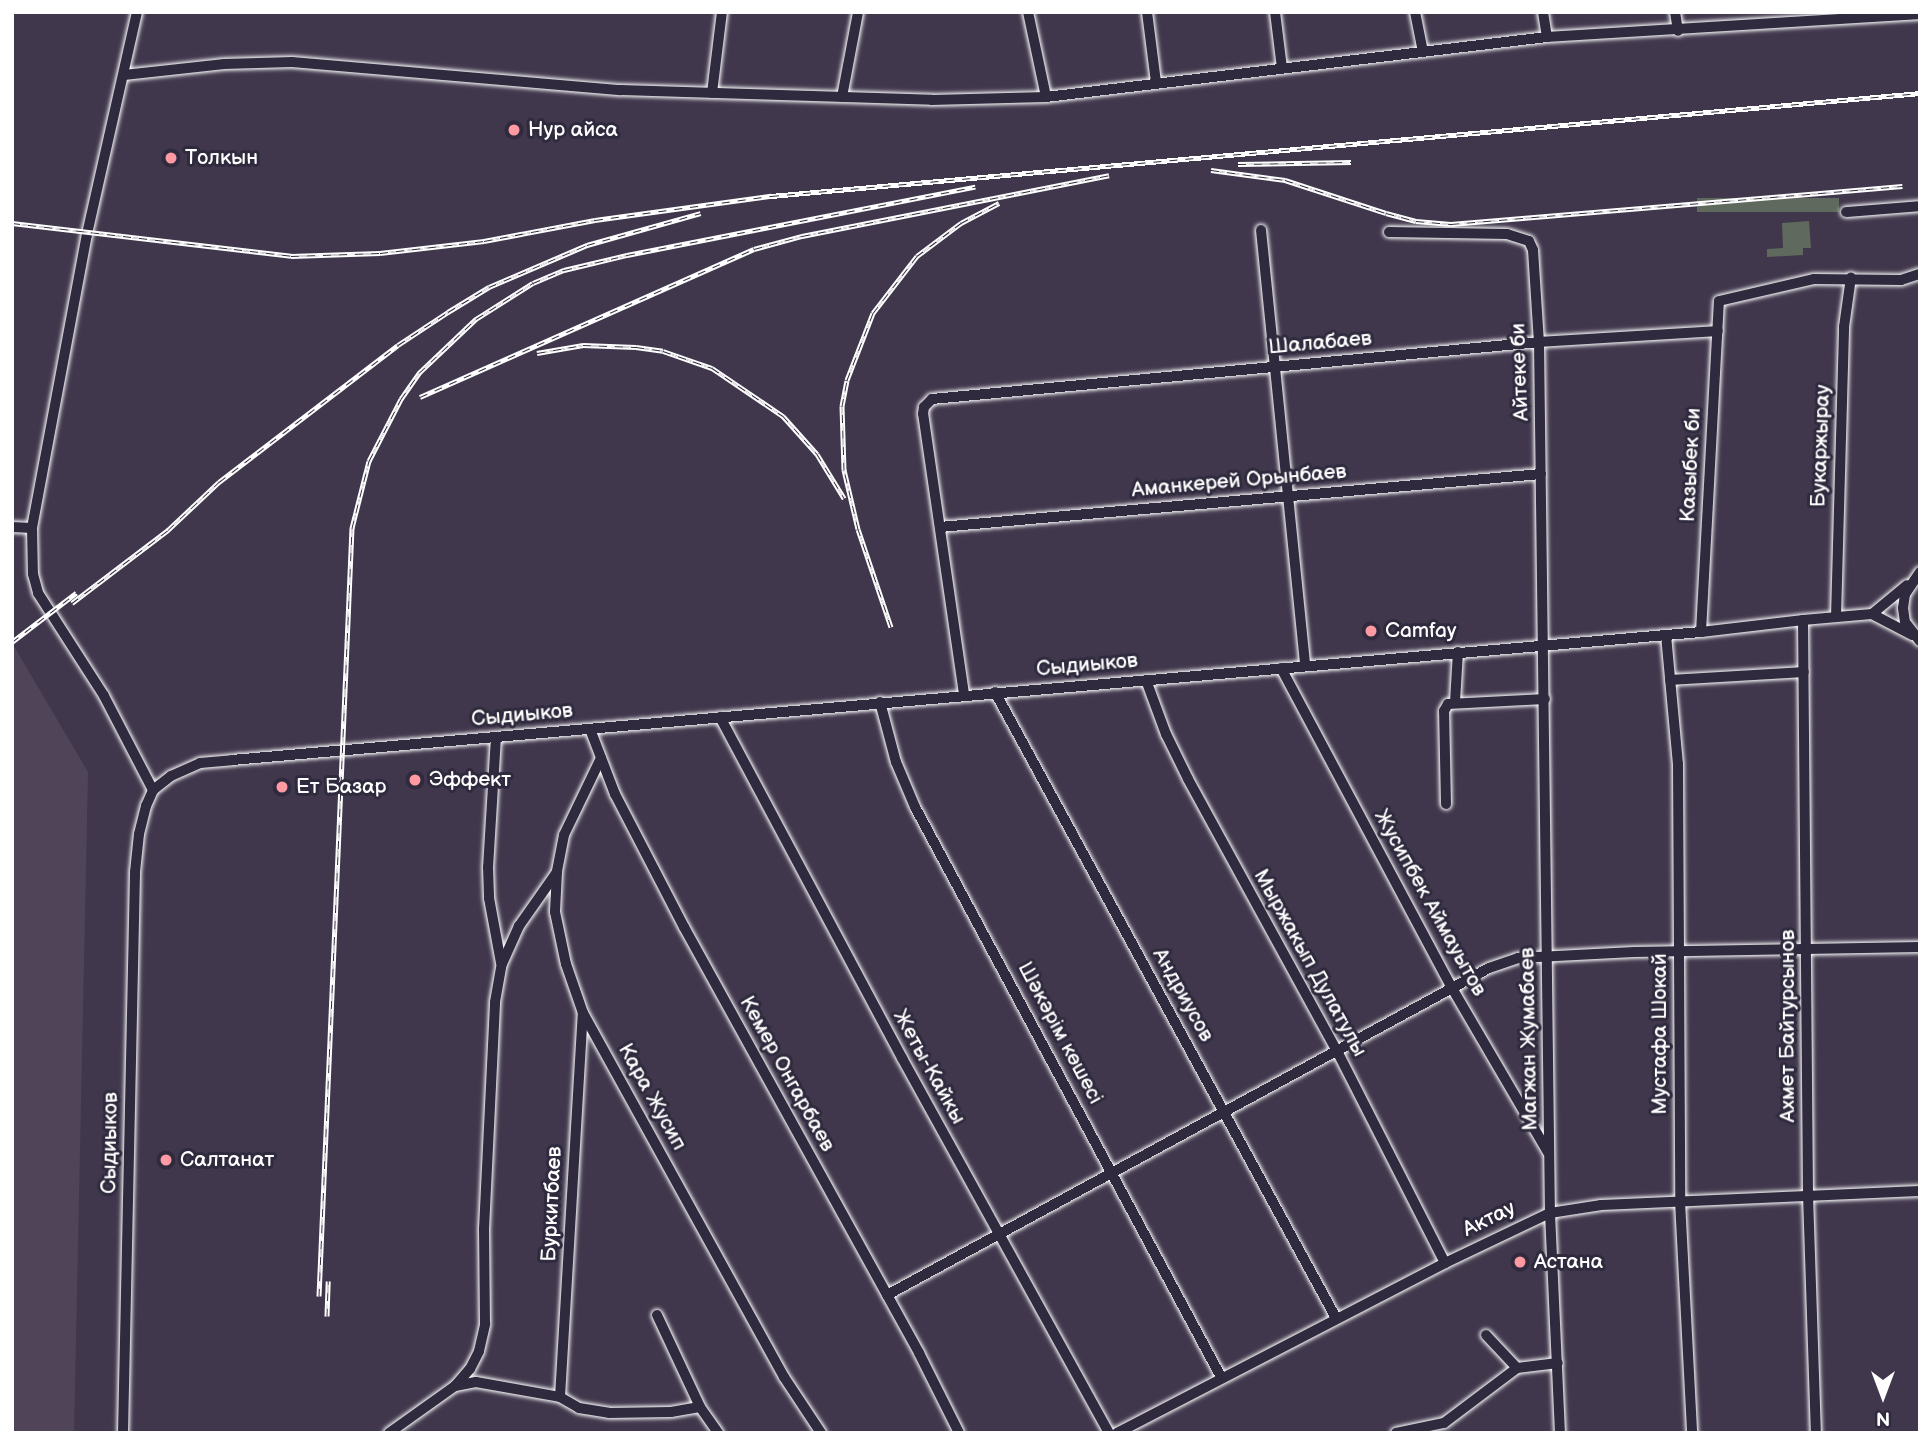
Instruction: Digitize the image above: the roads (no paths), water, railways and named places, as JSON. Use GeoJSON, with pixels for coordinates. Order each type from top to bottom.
{"type":"FeatureCollection","features":[{"type":"Feature","properties":{"kind":"street"},"geometry":{"type":"LineString","coordinates":[[137,12],[87,234],[32,528],[33,574],[38,593],[104,696],[153,790]]}},
{"type":"Feature","properties":{"kind":"street"},"geometry":{"type":"LineString","coordinates":[[712,93],[722,12]]}},
{"type":"Feature","properties":{"kind":"street"},"geometry":{"type":"LineString","coordinates":[[842,97],[858,12]]}},
{"type":"Feature","properties":{"kind":"street"},"geometry":{"type":"LineString","coordinates":[[1028,12],[1046,97]]}},
{"type":"Feature","properties":{"kind":"street"},"geometry":{"type":"LineString","coordinates":[[1147,12],[1156,82]]}},
{"type":"Feature","properties":{"kind":"street"},"geometry":{"type":"LineString","coordinates":[[1275,12],[1282,68]]}},
{"type":"Feature","properties":{"kind":"street"},"geometry":{"type":"LineString","coordinates":[[1416,12],[1423,52]]}},
{"type":"Feature","properties":{"kind":"street"},"geometry":{"type":"LineString","coordinates":[[1543,12],[1548,37]]}},
{"type":"Feature","properties":{"kind":"street"},"geometry":{"type":"LineString","coordinates":[[1675,12],[1678,31]]}},
{"type":"Feature","properties":{"kind":"street"},"geometry":{"type":"LineString","coordinates":[[124,75],[224,64],[292,62],[621,90],[932,100],[1046,97],[1548,37],[1678,31],[1803,17],[1920,14]]}},
{"type":"Feature","properties":{"kind":"street"},"geometry":{"type":"LineString","coordinates":[[1846,212],[1920,206]]}},
{"type":"Feature","properties":{"kind":"street"},"geometry":{"type":"LineString","coordinates":[[1261,230],[1305,666]]}},
{"type":"Feature","properties":{"kind":"street","name":"Айтеке би"},"geometry":{"type":"LineString","coordinates":[[1389,232],[1507,234],[1529,241],[1533,250],[1539,342],[1544,644]]}},
{"type":"Feature","properties":{"kind":"street"},"geometry":{"type":"LineString","coordinates":[[1851,277],[1901,280],[1920,274]]}},
{"type":"Feature","properties":{"kind":"street","name":"Казыбек би"},"geometry":{"type":"LineString","coordinates":[[1701,632],[1719,301],[1814,279],[1851,277]]}},
{"type":"Feature","properties":{"kind":"street","name":"Букаржырау"},"geometry":{"type":"LineString","coordinates":[[1836,617],[1844,327],[1851,277]]}},
{"type":"Feature","properties":{"kind":"street","name":"Шалабаев"},"geometry":{"type":"LineString","coordinates":[[940,527],[923,414],[927,403],[939,397],[1539,342],[1718,331]]}},
{"type":"Feature","properties":{"kind":"street","name":"Аманкерей Орынбаев"},"geometry":{"type":"LineString","coordinates":[[940,527],[1541,474]]}},
{"type":"Feature","properties":{"kind":"street"},"geometry":{"type":"LineString","coordinates":[[12,527],[32,528]]}},
{"type":"Feature","properties":{"kind":"street"},"geometry":{"type":"LineString","coordinates":[[940,527],[964,694]]}},
{"type":"Feature","properties":{"kind":"street"},"geometry":{"type":"LineString","coordinates":[[1916,638],[1872,614],[1911,582],[1920,571]]}},
{"type":"Feature","properties":{"kind":"street"},"geometry":{"type":"LineString","coordinates":[[1911,582],[1903,608],[1916,638]]}},
{"type":"Feature","properties":{"kind":"street","name":"Сыдиыков"},"geometry":{"type":"LineString","coordinates":[[122,1433],[135,872],[139,834],[153,790],[171,776],[201,764],[964,694],[1701,632],[1872,614]]}},
{"type":"Feature","properties":{"kind":"street","name":"Ахмет Байтурсынов"},"geometry":{"type":"LineString","coordinates":[[1803,620],[1808,1195],[1816,1433]]}},
{"type":"Feature","properties":{"kind":"street","name":"Мустафа Шокай"},"geometry":{"type":"LineString","coordinates":[[1666,635],[1678,764],[1680,1201],[1692,1433]]}},
{"type":"Feature","properties":{"kind":"street","name":"Магжан Жумабаев"},"geometry":{"type":"LineString","coordinates":[[1544,644],[1550,1213],[1560,1433]]}},
{"type":"Feature","properties":{"kind":"street"},"geometry":{"type":"LineString","coordinates":[[1455,702],[1458,652]]}},
{"type":"Feature","properties":{"kind":"street","name":"Жусипбек Аймауытов"},"geometry":{"type":"LineString","coordinates":[[1281,668],[1452,988],[1550,1154]]}},
{"type":"Feature","properties":{"kind":"street"},"geometry":{"type":"LineString","coordinates":[[1670,680],[1804,672]]}},
{"type":"Feature","properties":{"kind":"street","name":"Мыржакып Дулатулы"},"geometry":{"type":"LineString","coordinates":[[1146,680],[1166,734],[1188,779],[1337,1051],[1445,1263]]}},
{"type":"Feature","properties":{"kind":"street","name":"Андриусов"},"geometry":{"type":"LineString","coordinates":[[995,692],[1336,1318]]}},
{"type":"Feature","properties":{"kind":"street"},"geometry":{"type":"LineString","coordinates":[[1446,804],[1444,711],[1448,704],[1545,699]]}},
{"type":"Feature","properties":{"kind":"street","name":"Шәкәрім көшесі"},"geometry":{"type":"LineString","coordinates":[[880,702],[897,762],[915,807],[1221,1377]]}},
{"type":"Feature","properties":{"kind":"street","name":"Жеты-Кайкы"},"geometry":{"type":"LineString","coordinates":[[720,717],[1109,1433]]}},
{"type":"Feature","properties":{"kind":"street","name":"Кемер Онгарбаев"},"geometry":{"type":"LineString","coordinates":[[590,729],[615,794],[684,927],[887,1295],[959,1433]]}},
{"type":"Feature","properties":{"kind":"street"},"geometry":{"type":"LineString","coordinates":[[496,737],[488,867],[489,898],[502,964]]}},
{"type":"Feature","properties":{"kind":"street","name":"Кара Жусип"},"geometry":{"type":"LineString","coordinates":[[601,758],[564,835],[557,872],[555,912],[566,964],[583,1013],[784,1377],[821,1433]]}},
{"type":"Feature","properties":{"kind":"street"},"geometry":{"type":"LineString","coordinates":[[389,1433],[455,1386],[470,1369],[479,1351],[485,1324],[484,1229],[495,1002],[502,964],[519,926],[557,872]]}},
{"type":"Feature","properties":{"kind":"street"},"geometry":{"type":"LineString","coordinates":[[887,1295],[1489,968],[1518,958],[1678,951],[1920,947]]}},
{"type":"Feature","properties":{"kind":"street","name":"Буркитбаев"},"geometry":{"type":"LineString","coordinates":[[560,1397],[583,1013]]}},
{"type":"Feature","properties":{"kind":"street","name":"Актау"},"geometry":{"type":"LineString","coordinates":[[1117,1433],[1336,1318],[1550,1213],[1601,1205],[1920,1191]]}},
{"type":"Feature","properties":{"kind":"street"},"geometry":{"type":"LineString","coordinates":[[657,1315],[699,1407],[718,1433]]}},
{"type":"Feature","properties":{"kind":"street"},"geometry":{"type":"LineString","coordinates":[[1486,1335],[1517,1368]]}},
{"type":"Feature","properties":{"kind":"street"},"geometry":{"type":"LineString","coordinates":[[1396,1433],[1444,1423],[1517,1368],[1558,1363]]}},
{"type":"Feature","properties":{"kind":"street"},"geometry":{"type":"LineString","coordinates":[[455,1386],[477,1382],[560,1397],[579,1408],[609,1413],[670,1412],[699,1407]]}},
{"type":"Feature","properties":{"kind":"railway"},"geometry":{"type":"LineString","coordinates":[[12,223],[291,256],[380,253],[484,241],[595,220],[771,196],[1920,93]]}},
{"type":"Feature","properties":{"kind":"railway"},"geometry":{"type":"LineString","coordinates":[[1238,164],[1351,162]]}},
{"type":"Feature","properties":{"kind":"railway"},"geometry":{"type":"LineString","coordinates":[[1211,170],[1285,180],[1416,221],[1451,224],[1902,186]]}},
{"type":"Feature","properties":{"kind":"railway"},"geometry":{"type":"LineString","coordinates":[[420,397],[754,249],[802,236],[1109,175]]}},
{"type":"Feature","properties":{"kind":"railway"},"geometry":{"type":"LineString","coordinates":[[319,1296],[352,528],[369,461],[401,399],[419,373],[476,319],[533,283],[564,270],[627,255],[975,187]]}},
{"type":"Feature","properties":{"kind":"railway"},"geometry":{"type":"LineString","coordinates":[[891,627],[858,529],[844,470],[842,406],[847,380],[873,313],[917,256],[961,223],[999,203]]}},
{"type":"Feature","properties":{"kind":"railway"},"geometry":{"type":"LineString","coordinates":[[72,603],[168,530],[219,482],[398,345],[448,312],[489,287],[587,245],[701,213]]}},
{"type":"Feature","properties":{"kind":"railway"},"geometry":{"type":"LineString","coordinates":[[537,353],[583,345],[636,347],[663,351],[712,368],[783,416],[817,454],[844,498]]}},
{"type":"Feature","properties":{"kind":"railway"},"geometry":{"type":"LineString","coordinates":[[12,642],[76,593]]}},
{"type":"Feature","properties":{"kind":"railway"},"geometry":{"type":"LineString","coordinates":[[327,1316],[328,1281]]}},
{"type":"Feature","properties":{"kind":"place","name":"Нур айса"},"geometry":{"type":"Point","coordinates":[514,130]}},
{"type":"Feature","properties":{"kind":"place","name":"Толкын"},"geometry":{"type":"Point","coordinates":[171,158]}},
{"type":"Feature","properties":{"kind":"place","name":"Camfay"},"geometry":{"type":"Point","coordinates":[1371,631]}},
{"type":"Feature","properties":{"kind":"place","name":"Эффект"},"geometry":{"type":"Point","coordinates":[415,780]}},
{"type":"Feature","properties":{"kind":"place","name":"Ет Базар"},"geometry":{"type":"Point","coordinates":[282,787]}},
{"type":"Feature","properties":{"kind":"place","name":"Салтанат"},"geometry":{"type":"Point","coordinates":[166,1160]}},
{"type":"Feature","properties":{"kind":"place","name":"Астана"},"geometry":{"type":"Point","coordinates":[1520,1262]}}]}
